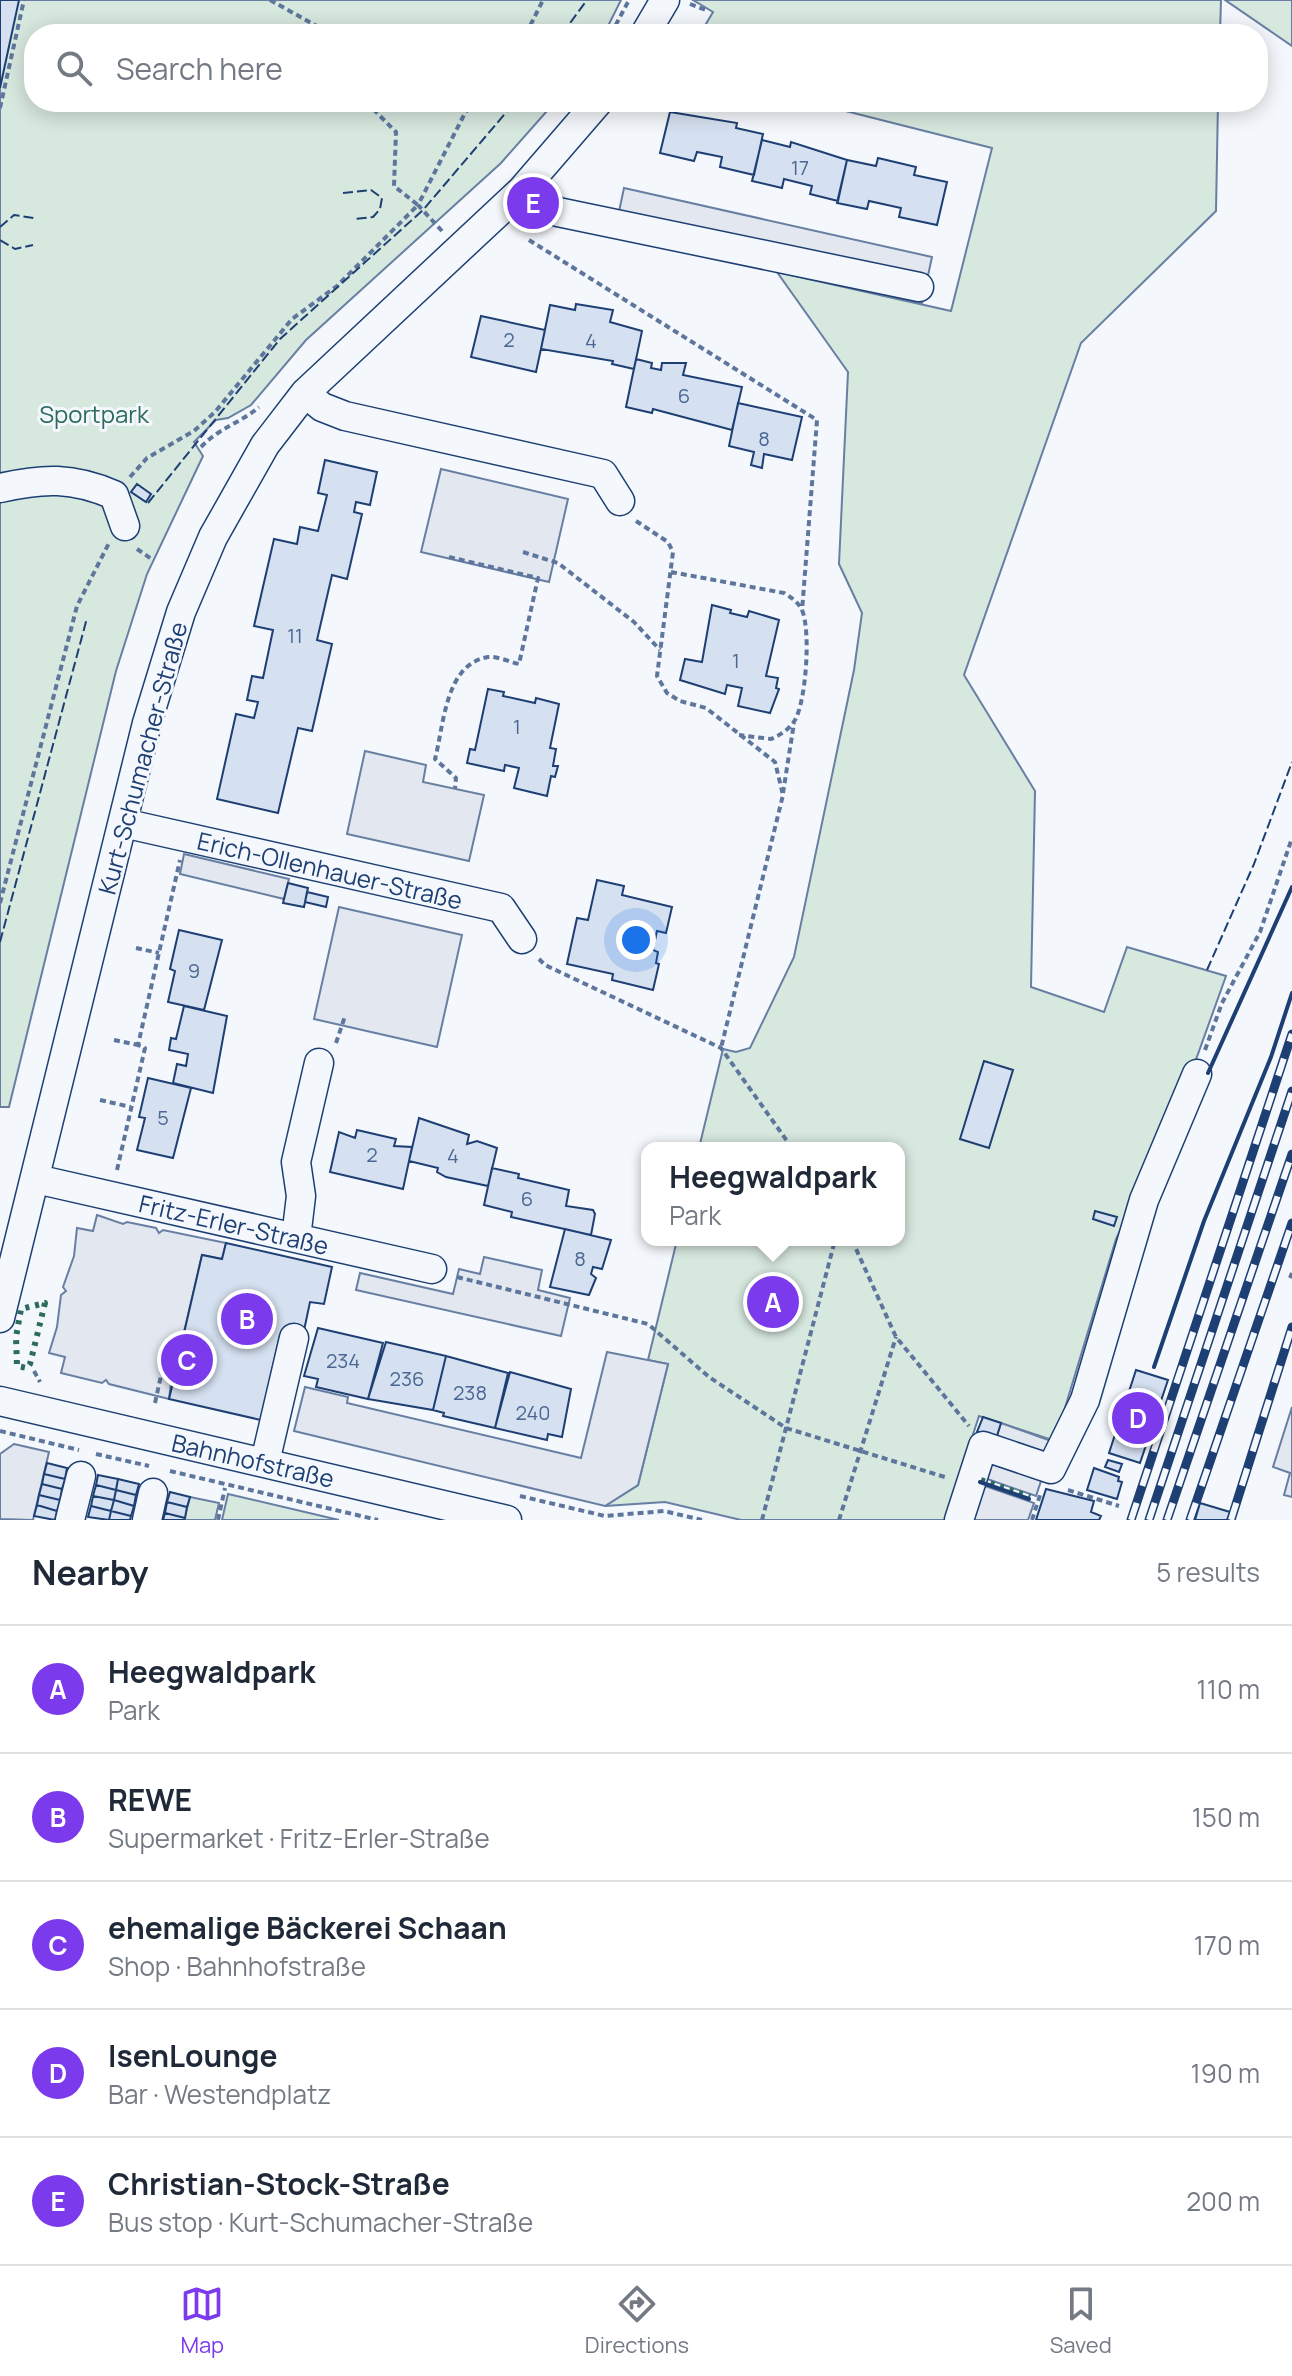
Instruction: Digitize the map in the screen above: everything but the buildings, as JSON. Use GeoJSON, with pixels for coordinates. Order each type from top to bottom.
{"type":"FeatureCollection","features":[{"type":"Feature","properties":{"kind":"street"},"geometry":{"type":"LineString","coordinates":[[651,24],[665,0]]}},
{"type":"Feature","properties":{"kind":"street","name":"Kurt-Schumacher-Straße"},"geometry":{"type":"LineString","coordinates":[[0,1318],[159,679],[202,562],[243,479],[305,393],[522,190],[589,112]]}},
{"type":"Feature","properties":{"kind":"street"},"geometry":{"type":"LineString","coordinates":[[522,190],[558,212],[919,287]]}},
{"type":"Feature","properties":{"kind":"street"},"geometry":{"type":"LineString","coordinates":[[305,393],[322,407],[345,416],[603,474],[620,501]]}},
{"type":"Feature","properties":{"kind":"street"},"geometry":{"type":"LineString","coordinates":[[0,488],[62,479],[86,483],[120,511]]}},
{"type":"Feature","properties":{"kind":"street","name":"Erich-Ollenhauer-Straße"},"geometry":{"type":"LineString","coordinates":[[123,823],[501,908],[522,939]]}},
{"type":"Feature","properties":{"kind":"street"},"geometry":{"type":"LineString","coordinates":[[296,1238],[301,1196],[296,1162],[319,1063]]}},
{"type":"Feature","properties":{"kind":"street"},"geometry":{"type":"LineString","coordinates":[[959,1520],[983,1446],[1051,1469],[1085,1400],[1144,1200],[1197,1074]]}},
{"type":"Feature","properties":{"kind":"street","name":"Fritz-Erler-Straße"},"geometry":{"type":"LineString","coordinates":[[36,1179],[432,1269]]}},
{"type":"Feature","properties":{"kind":"street"},"geometry":{"type":"LineString","coordinates":[[265,1462],[294,1338]]}},
{"type":"Feature","properties":{"kind":"street","name":"Bahnhofstraße"},"geometry":{"type":"LineString","coordinates":[[0,1401],[265,1462],[444,1512],[507,1520]]}},
{"type":"Feature","properties":{"kind":"street"},"geometry":{"type":"LineString","coordinates":[[70,1520],[81,1476]]}},
{"type":"Feature","properties":{"kind":"path"},"geometry":{"type":"LineString","coordinates":[[0,108],[24,0]]}},
{"type":"Feature","properties":{"kind":"path"},"geometry":{"type":"LineString","coordinates":[[270,0],[308,24]]}},
{"type":"Feature","properties":{"kind":"path"},"geometry":{"type":"LineString","coordinates":[[531,24],[543,0]]}},
{"type":"Feature","properties":{"kind":"path"},"geometry":{"type":"LineString","coordinates":[[616,24],[629,0]]}},
{"type":"Feature","properties":{"kind":"path"},"geometry":{"type":"LineString","coordinates":[[703,0],[701,5],[706,10]]}},
{"type":"Feature","properties":{"kind":"path"},"geometry":{"type":"LineString","coordinates":[[376,112],[396,132],[394,186],[418,205],[458,249]]}},
{"type":"Feature","properties":{"kind":"path"},"geometry":{"type":"LineString","coordinates":[[0,903],[77,606],[102,562],[120,511],[147,458],[194,431],[215,412],[251,364],[292,319],[337,286],[418,205],[466,112]]}},
{"type":"Feature","properties":{"kind":"path"},"geometry":{"type":"LineString","coordinates":[[529,240],[817,420],[802,611],[806,647],[799,708],[783,795],[721,1048]]}},
{"type":"Feature","properties":{"kind":"path"},"geometry":{"type":"LineString","coordinates":[[620,501],[642,527],[668,542],[673,552],[657,676],[667,693],[680,701],[706,708],[775,762],[783,795]]}},
{"type":"Feature","properties":{"kind":"path"},"geometry":{"type":"LineString","coordinates":[[523,552],[558,563],[634,622],[660,650]]}},
{"type":"Feature","properties":{"kind":"path"},"geometry":{"type":"LineString","coordinates":[[449,557],[538,578],[519,664],[490,657],[468,665],[457,675],[435,759],[456,778],[455,788]]}},
{"type":"Feature","properties":{"kind":"path"},"geometry":{"type":"LineString","coordinates":[[671,572],[784,593],[796,601],[802,611]]}},
{"type":"Feature","properties":{"kind":"path"},"geometry":{"type":"LineString","coordinates":[[737,735],[771,739],[794,722]]}},
{"type":"Feature","properties":{"kind":"path"},"geometry":{"type":"LineString","coordinates":[[1197,1074],[1222,1003],[1260,932],[1292,838]]}},
{"type":"Feature","properties":{"kind":"path"},"geometry":{"type":"LineString","coordinates":[[138,1045],[182,851]]}},
{"type":"Feature","properties":{"kind":"path"},"geometry":{"type":"LineString","coordinates":[[522,939],[545,965],[721,1048],[788,1142]]}},
{"type":"Feature","properties":{"kind":"path"},"geometry":{"type":"LineString","coordinates":[[136,948],[159,953]]}},
{"type":"Feature","properties":{"kind":"path"},"geometry":{"type":"LineString","coordinates":[[114,1040],[145,1048],[114,1184]]}},
{"type":"Feature","properties":{"kind":"path"},"geometry":{"type":"LineString","coordinates":[[100,1100],[131,1107]]}},
{"type":"Feature","properties":{"kind":"path"},"geometry":{"type":"LineString","coordinates":[[762,1520],[833,1246]]}},
{"type":"Feature","properties":{"kind":"path"},"geometry":{"type":"LineString","coordinates":[[855,1246],[896,1337],[983,1446]]}},
{"type":"Feature","properties":{"kind":"path"},"geometry":{"type":"LineString","coordinates":[[432,1269],[648,1324],[709,1377],[786,1428],[971,1486]]}},
{"type":"Feature","properties":{"kind":"path"},"geometry":{"type":"LineString","coordinates":[[839,1520],[896,1337]]}},
{"type":"Feature","properties":{"kind":"path"},"geometry":{"type":"LineString","coordinates":[[155,1403],[162,1371],[173,1365]]}},
{"type":"Feature","properties":{"kind":"path"},"geometry":{"type":"LineString","coordinates":[[0,1431],[155,1488],[378,1520]]}},
{"type":"Feature","properties":{"kind":"path"},"geometry":{"type":"LineString","coordinates":[[1059,1487],[1119,1506]]}},
{"type":"Feature","properties":{"kind":"path"},"geometry":{"type":"LineString","coordinates":[[218,1520],[225,1488]]}},
{"type":"Feature","properties":{"kind":"green space","name":"Sportpark"},"geometry":{"type":"Polygon","coordinates":[[[0,0],[621,0],[609,24],[24,24],[24,112],[546,112],[501,163],[306,340],[251,405],[228,418],[216,420],[194,442],[203,456],[147,574],[116,671],[9,1107],[0,1107],[0,0]]]}},
{"type":"Feature","properties":{"kind":"green space"},"geometry":{"type":"Polygon","coordinates":[[[693,0],[1221,0],[1220,24],[706,24],[713,12],[693,0]]]}},
{"type":"Feature","properties":{"kind":"green space"},"geometry":{"type":"Polygon","coordinates":[[[1225,0],[1292,0],[1292,46],[1268,30],[1268,24],[1260,24],[1225,0]]]}},
{"type":"Feature","properties":{"kind":"green space"},"geometry":{"type":"Polygon","coordinates":[[[850,112],[1218,112],[1216,211],[1081,343],[964,675],[1035,791],[1031,987],[1104,1012],[1127,947],[1226,976],[1180,1104],[1116,1239],[1055,1441],[979,1416],[945,1520],[741,1520],[665,1502],[605,1506],[638,1485],[668,1364],[648,1360],[676,1246],[905,1246],[905,1142],[700,1142],[723,1049],[736,1052],[750,1048],[794,957],[854,670],[862,613],[839,564],[848,372],[777,272],[951,311],[992,148],[850,112]]]}},
{"type":"Feature","properties":{"kind":"green space"},"geometry":{"type":"Polygon","coordinates":[[[228,1494],[339,1520],[222,1520],[228,1494]]]}},
{"type":"Feature","properties":{"kind":"green space"},"geometry":{"type":"Polygon","coordinates":[[[190,1497],[219,1503],[215,1520],[184,1520],[190,1497]]]}},
{"type":"Feature","properties":{"kind":"shaded area"},"geometry":{"type":"Polygon","coordinates":[[[624,188],[932,257],[922,303],[614,235],[624,188]]]}},
{"type":"Feature","properties":{"kind":"shaded area"},"geometry":{"type":"Polygon","coordinates":[[[441,469],[568,499],[549,582],[421,552],[441,469]]]}},
{"type":"Feature","properties":{"kind":"shaded area"},"geometry":{"type":"Polygon","coordinates":[[[365,751],[426,765],[423,782],[484,795],[469,861],[347,834],[365,751]]]}},
{"type":"Feature","properties":{"kind":"shaded area"},"geometry":{"type":"Polygon","coordinates":[[[184,854],[289,879],[284,899],[180,874],[184,854]]]}},
{"type":"Feature","properties":{"kind":"shaded area"},"geometry":{"type":"Polygon","coordinates":[[[339,907],[462,935],[437,1047],[314,1019],[339,907]]]}},
{"type":"Feature","properties":{"kind":"shaded area"},"geometry":{"type":"Polygon","coordinates":[[[97,1215],[123,1224],[127,1222],[156,1228],[159,1233],[163,1230],[226,1243],[222,1259],[202,1255],[178,1358],[174,1358],[169,1399],[109,1384],[106,1380],[102,1383],[61,1373],[65,1357],[49,1353],[57,1327],[61,1295],[66,1291],[63,1287],[74,1256],[77,1228],[93,1231],[97,1215]]]}},
{"type":"Feature","properties":{"kind":"shaded area"},"geometry":{"type":"Polygon","coordinates":[[[484,1257],[542,1270],[538,1290],[570,1298],[561,1336],[356,1290],[360,1273],[453,1294],[459,1269],[480,1274],[484,1257]]]}},
{"type":"Feature","properties":{"kind":"shaded area"},"geometry":{"type":"Polygon","coordinates":[[[607,1352],[668,1364],[638,1485],[605,1506],[294,1431],[305,1387],[348,1397],[347,1403],[581,1458],[607,1352]]]}},
{"type":"Feature","properties":{"kind":"shaded area"},"geometry":{"type":"Polygon","coordinates":[[[1292,1407],[1292,1497],[1284,1495],[1290,1473],[1273,1467],[1292,1407]]]}},
{"type":"Feature","properties":{"kind":"shaded area"},"geometry":{"type":"Polygon","coordinates":[[[1001,1423],[1054,1442],[1036,1496],[973,1474],[996,1439],[1001,1423]]]}},
{"type":"Feature","properties":{"kind":"shaded area"},"geometry":{"type":"Polygon","coordinates":[[[14,1444],[49,1452],[33,1520],[0,1519],[0,1454],[14,1444]]]}},
{"type":"Feature","properties":{"kind":"shaded area"},"geometry":{"type":"Polygon","coordinates":[[[959,1477],[1034,1503],[1028,1520],[945,1520],[959,1477]]]}},
{"type":"Feature","properties":{"kind":"railway"},"geometry":{"type":"LineString","coordinates":[[1131,1520],[1292,1034]]}},
{"type":"Feature","properties":{"kind":"railway"},"geometry":{"type":"LineString","coordinates":[[1149,1520],[1292,1091]]}},
{"type":"Feature","properties":{"kind":"railway"},"geometry":{"type":"LineString","coordinates":[[1167,1520],[1292,1154]]}},
{"type":"Feature","properties":{"kind":"railway"},"geometry":{"type":"LineString","coordinates":[[1190,1520],[1292,1223]]}},
{"type":"Feature","properties":{"kind":"railway"},"geometry":{"type":"LineString","coordinates":[[1231,1520],[1292,1327]]}},
{"type":"Feature","properties":{"kind":"hedge"},"geometry":{"type":"LineString","coordinates":[[45,1303],[30,1364],[27,1368],[17,1366],[16,1337],[21,1309],[45,1303]]}},
{"type":"Feature","properties":{"kind":"hedge"},"geometry":{"type":"LineString","coordinates":[[981,1480],[1030,1497]]}},
{"type":"Feature","properties":{"kind":"fence"},"geometry":{"type":"LineString","coordinates":[[569,24],[587,0]]}},
{"type":"Feature","properties":{"kind":"fence"},"geometry":{"type":"LineString","coordinates":[[148,503],[280,339],[423,210],[506,112]]}},
{"type":"Feature","properties":{"kind":"fence"},"geometry":{"type":"LineString","coordinates":[[343,193],[371,190],[382,198],[380,209],[373,217],[353,219]]}},
{"type":"Feature","properties":{"kind":"fence"},"geometry":{"type":"LineString","coordinates":[[0,227],[14,215],[34,218]]}},
{"type":"Feature","properties":{"kind":"fence"},"geometry":{"type":"LineString","coordinates":[[0,240],[15,249],[33,245]]}},
{"type":"Feature","properties":{"kind":"fence"},"geometry":{"type":"LineString","coordinates":[[0,942],[87,618]]}},
{"type":"Feature","properties":{"kind":"fence"},"geometry":{"type":"LineString","coordinates":[[1207,970],[1254,864],[1292,762]]}},
{"type":"Feature","properties":{"kind":"wall"},"geometry":{"type":"LineString","coordinates":[[1208,1073],[1292,887]]}},
{"type":"Feature","properties":{"kind":"wall"},"geometry":{"type":"LineString","coordinates":[[1154,1367],[1204,1221],[1271,1057],[1292,993]]}},
{"type":"Feature","properties":{"kind":"wall"},"geometry":{"type":"LineString","coordinates":[[980,1482],[1029,1499]]}},
{"type":"Feature","properties":{"kind":"place","name":"Christian-Stock-Straße"},"geometry":{"type":"Point","coordinates":[533,203]}},
{"type":"Feature","properties":{"kind":"place","name":"Heegwaldpark"},"geometry":{"type":"Point","coordinates":[773,1302]}},
{"type":"Feature","properties":{"kind":"place","name":"REWE"},"geometry":{"type":"Point","coordinates":[247,1319]}},
{"type":"Feature","properties":{"kind":"place","name":"ehemalige Bäckerei Schaan"},"geometry":{"type":"Point","coordinates":[187,1360]}},
{"type":"Feature","properties":{"kind":"place","name":"IsenLounge"},"geometry":{"type":"Point","coordinates":[1138,1418]}}]}
